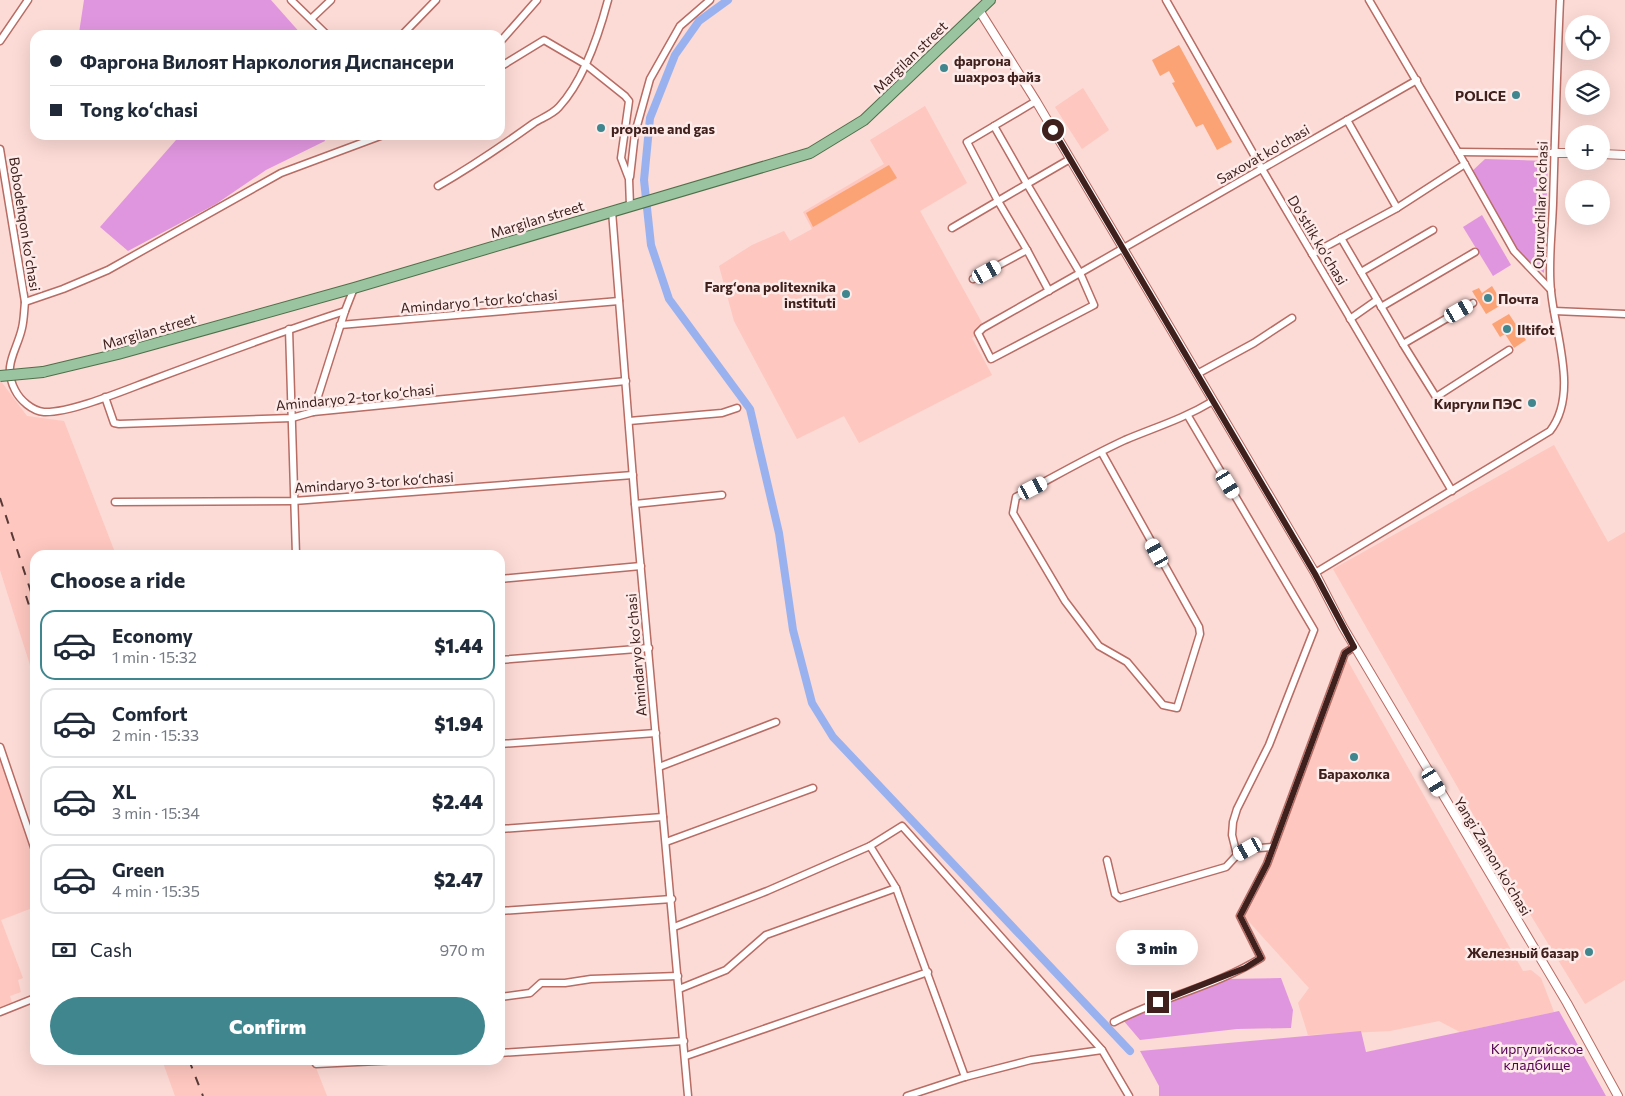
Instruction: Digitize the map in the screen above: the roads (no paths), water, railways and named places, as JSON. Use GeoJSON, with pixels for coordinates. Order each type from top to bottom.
{"type":"FeatureCollection","features":[{"type":"Feature","properties":{"kind":"main road","name":"Margilan street"},"geometry":{"type":"LineString","coordinates":[[0,376],[43,372],[118,354],[354,288],[810,153],[864,120],[990,0]]}},
{"type":"Feature","properties":{"kind":"street"},"geometry":{"type":"LineString","coordinates":[[0,41],[28,0]]}},
{"type":"Feature","properties":{"kind":"street"},"geometry":{"type":"LineString","coordinates":[[291,0],[322,30]]}},
{"type":"Feature","properties":{"kind":"street"},"geometry":{"type":"LineString","coordinates":[[311,19],[331,0]]}},
{"type":"Feature","properties":{"kind":"street"},"geometry":{"type":"LineString","coordinates":[[407,30],[436,0]]}},
{"type":"Feature","properties":{"kind":"street"},"geometry":{"type":"LineString","coordinates":[[505,36],[537,0]]}},
{"type":"Feature","properties":{"kind":"street"},"geometry":{"type":"LineString","coordinates":[[438,186],[480,162],[539,120],[558,109],[571,92],[585,64],[608,0]]}},
{"type":"Feature","properties":{"kind":"street"},"geometry":{"type":"LineString","coordinates":[[630,179],[635,133],[650,79],[680,26],[710,0]]}},
{"type":"Feature","properties":{"kind":"street","name":"Do'stlik ko'chasi"},"geometry":{"type":"LineString","coordinates":[[1166,0],[1262,169],[1452,491]]}},
{"type":"Feature","properties":{"kind":"street"},"geometry":{"type":"LineString","coordinates":[[1369,0],[1466,164],[1514,251],[1551,290]]}},
{"type":"Feature","properties":{"kind":"street","name":"Quruvchilar ko'chasi"},"geometry":{"type":"LineString","coordinates":[[1315,574],[1550,431],[1556,422],[1561,410],[1563,386],[1562,356],[1551,290],[1560,0]]}},
{"type":"Feature","properties":{"kind":"street","name":"Yangi Zamon ko'chasi"},"geometry":{"type":"LineString","coordinates":[[979,10],[1036,101],[1315,574],[1354,647],[1567,1003],[1618,1096]]}},
{"type":"Feature","properties":{"kind":"street"},"geometry":{"type":"LineString","coordinates":[[505,64],[544,40],[585,64],[626,96],[628,101],[621,158],[630,179],[634,205]]}},
{"type":"Feature","properties":{"kind":"street","name":"Saxovat ko'chasi"},"geometry":{"type":"LineString","coordinates":[[1080,273],[1094,305],[991,359],[978,333],[983,328],[1417,80]]}},
{"type":"Feature","properties":{"kind":"street"},"geometry":{"type":"LineString","coordinates":[[1036,101],[967,142],[1049,291]]}},
{"type":"Feature","properties":{"kind":"street"},"geometry":{"type":"LineString","coordinates":[[1347,120],[1396,208]]}},
{"type":"Feature","properties":{"kind":"street"},"geometry":{"type":"LineString","coordinates":[[994,126],[1080,273]]}},
{"type":"Feature","properties":{"kind":"street"},"geometry":{"type":"LineString","coordinates":[[25,302],[64,289],[108,270],[281,172],[364,140]]}},
{"type":"Feature","properties":{"kind":"street","name":"Bobodehqon koʼchasi"},"geometry":{"type":"LineString","coordinates":[[0,150],[25,302],[22,326],[10,361],[14,388],[19,396],[34,410],[43,412],[57,411],[105,398],[289,329],[345,311]]}},
{"type":"Feature","properties":{"kind":"street"},"geometry":{"type":"LineString","coordinates":[[1458,152],[1565,153]]}},
{"type":"Feature","properties":{"kind":"street"},"geometry":{"type":"LineString","coordinates":[[1610,154],[1625,155]]}},
{"type":"Feature","properties":{"kind":"street"},"geometry":{"type":"LineString","coordinates":[[952,228],[1070,159]]}},
{"type":"Feature","properties":{"kind":"street"},"geometry":{"type":"LineString","coordinates":[[1312,254],[1396,208],[1466,164]]}},
{"type":"Feature","properties":{"kind":"street","name":"Amindaryo koʻchasi"},"geometry":{"type":"LineString","coordinates":[[612,211],[635,504],[672,899],[688,1096]]}},
{"type":"Feature","properties":{"kind":"street"},"geometry":{"type":"LineString","coordinates":[[1361,272],[1433,230]]}},
{"type":"Feature","properties":{"kind":"street"},"geometry":{"type":"LineString","coordinates":[[1341,238],[1436,397],[1509,350]]}},
{"type":"Feature","properties":{"kind":"street"},"geometry":{"type":"LineString","coordinates":[[973,279],[1027,250]]}},
{"type":"Feature","properties":{"kind":"street"},"geometry":{"type":"LineString","coordinates":[[1381,307],[1475,252]]}},
{"type":"Feature","properties":{"kind":"street"},"geometry":{"type":"LineString","coordinates":[[313,412],[340,325],[354,288]]}},
{"type":"Feature","properties":{"kind":"street"},"geometry":{"type":"LineString","coordinates":[[1350,319],[1377,300]]}},
{"type":"Feature","properties":{"kind":"street","name":"Amindaryo 1-tor koʻchasi"},"geometry":{"type":"LineString","coordinates":[[340,325],[620,301]]}},
{"type":"Feature","properties":{"kind":"street"},"geometry":{"type":"LineString","coordinates":[[1403,344],[1473,303]]}},
{"type":"Feature","properties":{"kind":"street"},"geometry":{"type":"LineString","coordinates":[[1554,311],[1625,314]]}},
{"type":"Feature","properties":{"kind":"street"},"geometry":{"type":"LineString","coordinates":[[1197,374],[1254,343],[1292,318]]}},
{"type":"Feature","properties":{"kind":"street"},"geometry":{"type":"LineString","coordinates":[[289,329],[296,550]]}},
{"type":"Feature","properties":{"kind":"street","name":"Amindaryo 2-tor koʻchasi"},"geometry":{"type":"LineString","coordinates":[[105,398],[111,419],[114,423],[119,424],[292,418],[313,412],[626,381]]}},
{"type":"Feature","properties":{"kind":"street"},"geometry":{"type":"LineString","coordinates":[[1102,453],[1199,627],[1200,634],[1177,708],[1163,705],[1127,662],[1099,646],[1064,601],[1013,513],[1016,497],[1125,441],[1188,416],[1213,401]]}},
{"type":"Feature","properties":{"kind":"street"},"geometry":{"type":"LineString","coordinates":[[629,421],[722,414],[737,408]]}},
{"type":"Feature","properties":{"kind":"street"},"geometry":{"type":"LineString","coordinates":[[1188,416],[1314,630],[1269,745],[1237,809],[1232,834],[1237,855]]}},
{"type":"Feature","properties":{"kind":"street","name":"Amindaryo 3-tor koʻchasi"},"geometry":{"type":"LineString","coordinates":[[115,502],[294,501],[633,475]]}},
{"type":"Feature","properties":{"kind":"street"},"geometry":{"type":"LineString","coordinates":[[635,504],[722,495]]}},
{"type":"Feature","properties":{"kind":"street"},"geometry":{"type":"LineString","coordinates":[[505,579],[641,566]]}},
{"type":"Feature","properties":{"kind":"street"},"geometry":{"type":"LineString","coordinates":[[1114,1022],[1140,1008],[1245,968],[1261,958],[1240,916],[1267,864],[1345,653],[1354,647]]}},
{"type":"Feature","properties":{"kind":"street"},"geometry":{"type":"LineString","coordinates":[[505,660],[649,648]]}},
{"type":"Feature","properties":{"kind":"street"},"geometry":{"type":"LineString","coordinates":[[659,768],[776,722]]}},
{"type":"Feature","properties":{"kind":"street"},"geometry":{"type":"LineString","coordinates":[[505,744],[656,733]]}},
{"type":"Feature","properties":{"kind":"street"},"geometry":{"type":"LineString","coordinates":[[0,747],[30,835]]}},
{"type":"Feature","properties":{"kind":"street"},"geometry":{"type":"LineString","coordinates":[[666,842],[813,788]]}},
{"type":"Feature","properties":{"kind":"street"},"geometry":{"type":"LineString","coordinates":[[505,829],[663,817]]}},
{"type":"Feature","properties":{"kind":"street"},"geometry":{"type":"LineString","coordinates":[[674,926],[767,891],[870,846],[902,826],[1102,1050],[1130,1096]]}},
{"type":"Feature","properties":{"kind":"street"},"geometry":{"type":"LineString","coordinates":[[870,846],[896,888],[928,972],[964,1076]]}},
{"type":"Feature","properties":{"kind":"street"},"geometry":{"type":"LineString","coordinates":[[1107,860],[1115,894],[1120,898],[1226,867],[1237,855],[1248,849],[1273,847]]}},
{"type":"Feature","properties":{"kind":"street"},"geometry":{"type":"LineString","coordinates":[[679,989],[726,970],[766,935],[896,888]]}},
{"type":"Feature","properties":{"kind":"street"},"geometry":{"type":"LineString","coordinates":[[505,911],[672,899]]}},
{"type":"Feature","properties":{"kind":"street"},"geometry":{"type":"LineString","coordinates":[[686,1056],[928,972]]}},
{"type":"Feature","properties":{"kind":"street"},"geometry":{"type":"LineString","coordinates":[[505,996],[530,993],[541,983],[565,983],[591,978],[678,976]]}},
{"type":"Feature","properties":{"kind":"street"},"geometry":{"type":"LineString","coordinates":[[0,1012],[30,1000]]}},
{"type":"Feature","properties":{"kind":"street"},"geometry":{"type":"LineString","coordinates":[[505,1054],[684,1041]]}},
{"type":"Feature","properties":{"kind":"street"},"geometry":{"type":"LineString","coordinates":[[907,1096],[964,1076],[1031,1060],[1102,1050]]}},
{"type":"Feature","properties":{"kind":"waterway"},"geometry":{"type":"LineString","coordinates":[[728,0],[699,21],[675,55],[650,118],[644,180],[651,245],[669,299],[750,409],[779,533],[793,630],[812,703],[833,737],[1130,1051]]}},
{"type":"Feature","properties":{"kind":"railway"},"geometry":{"type":"LineString","coordinates":[[0,498],[30,589]]}},
{"type":"Feature","properties":{"kind":"railway"},"geometry":{"type":"LineString","coordinates":[[26,596],[30,608]]}},
{"type":"Feature","properties":{"kind":"railway"},"geometry":{"type":"LineString","coordinates":[[191,1065],[203,1096]]}},
{"type":"Feature","properties":{"kind":"place","name":"фаргона шахроз файз"},"geometry":{"type":"Point","coordinates":[944,68]}},
{"type":"Feature","properties":{"kind":"place","name":"POLICE"},"geometry":{"type":"Point","coordinates":[1516,95]}},
{"type":"Feature","properties":{"kind":"place","name":"propane and gas"},"geometry":{"type":"Point","coordinates":[601,128]}},
{"type":"Feature","properties":{"kind":"place","name":"Fargʻona politexnika instituti"},"geometry":{"type":"Point","coordinates":[846,294]}},
{"type":"Feature","properties":{"kind":"place","name":"Почта"},"geometry":{"type":"Point","coordinates":[1488,298]}},
{"type":"Feature","properties":{"kind":"place","name":"Iltifot"},"geometry":{"type":"Point","coordinates":[1507,329]}},
{"type":"Feature","properties":{"kind":"place","name":"Киргули ПЭС"},"geometry":{"type":"Point","coordinates":[1532,403]}},
{"type":"Feature","properties":{"kind":"place","name":"Барахолка"},"geometry":{"type":"Point","coordinates":[1354,757]}},
{"type":"Feature","properties":{"kind":"place","name":"Железный базар"},"geometry":{"type":"Point","coordinates":[1589,952]}},
{"type":"Feature","properties":{"kind":"park label","name":"Киргулийское кладбище"},"geometry":{"type":"Point","coordinates":[1537,1056]}}]}
